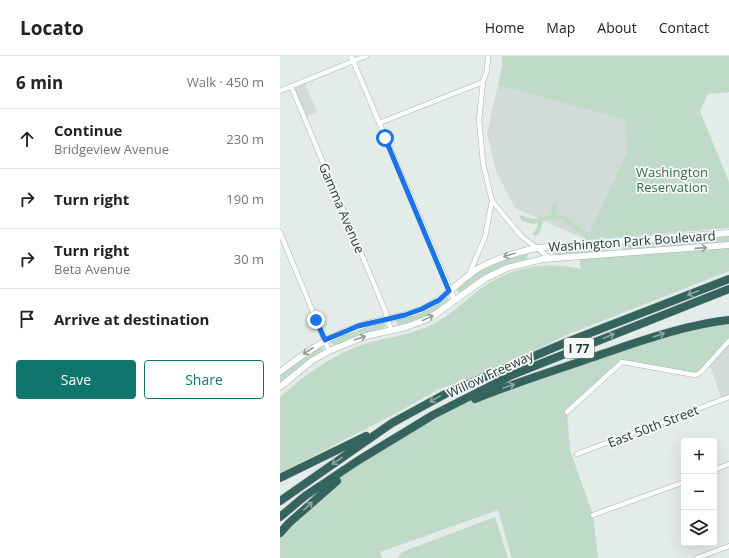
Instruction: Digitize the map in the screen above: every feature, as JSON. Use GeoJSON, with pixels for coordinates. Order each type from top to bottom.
{"type":"FeatureCollection","features":[{"type":"Feature","properties":{"kind":"highway","name":"Willow Freeway"},"geometry":{"type":"LineString","coordinates":[[280,501],[392,423],[447,393],[566,342],[729,279]]}},
{"type":"Feature","properties":{"kind":"highway","name":"Willow Freeway"},"geometry":{"type":"LineString","coordinates":[[280,517],[305,496],[359,460],[433,415],[512,375],[729,289]]}},
{"type":"Feature","properties":{"kind":"highway"},"geometry":{"type":"LineString","coordinates":[[433,415],[487,394],[670,332],[729,320]]}},
{"type":"Feature","properties":{"kind":"highway"},"geometry":{"type":"LineString","coordinates":[[280,478],[392,423]]}},
{"type":"Feature","properties":{"kind":"highway"},"geometry":{"type":"LineString","coordinates":[[280,533],[289,523],[359,460]]}},
{"type":"Feature","properties":{"kind":"street"},"geometry":{"type":"LineString","coordinates":[[280,91],[352,59],[366,56]]}},
{"type":"Feature","properties":{"kind":"street","name":"Washington Park Boulevard"},"geometry":{"type":"LineString","coordinates":[[468,276],[485,236],[492,201],[483,163],[479,120],[483,82],[487,70],[488,56]]}},
{"type":"Feature","properties":{"kind":"street"},"geometry":{"type":"LineString","coordinates":[[352,59],[449,291],[455,301]]}},
{"type":"Feature","properties":{"kind":"street"},"geometry":{"type":"LineString","coordinates":[[379,123],[483,82]]}},
{"type":"Feature","properties":{"kind":"street","name":"Gamma Avenue"},"geometry":{"type":"LineString","coordinates":[[291,86],[388,319],[391,330]]}},
{"type":"Feature","properties":{"kind":"street","name":"Washington Park Boulevard"},"geometry":{"type":"LineString","coordinates":[[492,201],[521,236],[551,259]]}},
{"type":"Feature","properties":{"kind":"street"},"geometry":{"type":"LineString","coordinates":[[280,232],[329,351]]}},
{"type":"Feature","properties":{"kind":"street","name":"Washington Park Boulevard"},"geometry":{"type":"LineString","coordinates":[[280,372],[306,351],[325,340],[358,326],[405,315],[422,309],[439,300],[479,268],[502,257],[536,248],[729,233]]}},
{"type":"Feature","properties":{"kind":"street","name":"Washington Park Boulevard"},"geometry":{"type":"LineString","coordinates":[[280,387],[313,360],[329,351],[356,339],[424,321],[437,314],[478,283],[498,271],[515,265],[535,260],[729,246]]}},
{"type":"Feature","properties":{"kind":"street"},"geometry":{"type":"LineString","coordinates":[[567,412],[622,362],[695,375],[700,373],[729,341]]}},
{"type":"Feature","properties":{"kind":"street","name":"East 50th Street"},"geometry":{"type":"LineString","coordinates":[[577,454],[729,397]]}},
{"type":"Feature","properties":{"kind":"street"},"geometry":{"type":"LineString","coordinates":[[717,469],[729,464]]}},
{"type":"Feature","properties":{"kind":"street"},"geometry":{"type":"LineString","coordinates":[[593,515],[681,483]]}},
{"type":"Feature","properties":{"kind":"street"},"geometry":{"type":"LineString","coordinates":[[698,558],[729,546]]}},
{"type":"Feature","properties":{"kind":"shaded area"},"geometry":{"type":"Polygon","coordinates":[[[304,81],[317,112],[304,118],[291,86],[304,81]]]}},
{"type":"Feature","properties":{"kind":"shaded area"},"geometry":{"type":"Polygon","coordinates":[[[498,85],[625,120],[627,152],[587,240],[515,208],[496,171],[487,133],[498,85]]]}},
{"type":"Feature","properties":{"kind":"shaded area"},"geometry":{"type":"Polygon","coordinates":[[[729,329],[729,397],[722,400],[709,363],[729,329]]]}},
{"type":"Feature","properties":{"kind":"green space","name":"Washington Reservation"},"geometry":{"type":"Polygon","coordinates":[[[502,56],[729,56],[729,92],[708,94],[700,111],[729,182],[729,228],[587,240],[563,220],[549,219],[543,221],[540,232],[535,236],[532,234],[536,230],[538,223],[534,224],[522,221],[519,215],[534,219],[551,215],[553,202],[557,203],[556,215],[565,216],[589,234],[627,152],[625,120],[498,85],[502,66],[502,56]]]}},
{"type":"Feature","properties":{"kind":"green space"},"geometry":{"type":"Polygon","coordinates":[[[729,236],[729,242],[623,250],[623,245],[729,236]]]}},
{"type":"Feature","properties":{"kind":"green space"},"geometry":{"type":"Polygon","coordinates":[[[729,245],[729,271],[564,336],[483,377],[443,387],[389,417],[280,473],[280,397],[320,366],[352,348],[413,332],[429,326],[449,314],[491,281],[515,271],[541,266],[581,269],[579,257],[729,245]]]}},
{"type":"Feature","properties":{"kind":"green space"},"geometry":{"type":"Polygon","coordinates":[[[605,246],[607,250],[604,252],[559,255],[550,252],[551,250],[605,246]]]}},
{"type":"Feature","properties":{"kind":"green space"},"geometry":{"type":"Polygon","coordinates":[[[526,253],[528,255],[527,259],[500,268],[459,293],[458,292],[457,289],[477,273],[501,260],[526,253]]]}},
{"type":"Feature","properties":{"kind":"green space"},"geometry":{"type":"Polygon","coordinates":[[[446,298],[450,301],[426,316],[399,325],[396,323],[397,320],[433,306],[446,298]]]}},
{"type":"Feature","properties":{"kind":"green space"},"geometry":{"type":"Polygon","coordinates":[[[729,320],[729,341],[695,375],[625,362],[567,412],[570,450],[593,515],[598,558],[512,558],[498,510],[380,552],[382,558],[280,558],[280,533],[289,523],[359,460],[433,415],[487,394],[670,332],[729,320]]]}},
{"type":"Feature","properties":{"kind":"green space"},"geometry":{"type":"Polygon","coordinates":[[[382,323],[386,325],[384,328],[357,336],[335,345],[331,343],[331,341],[348,332],[382,323]]]}},
{"type":"Feature","properties":{"kind":"green space"},"geometry":{"type":"Polygon","coordinates":[[[321,346],[323,351],[280,383],[280,376],[298,360],[321,346]]]}},
{"type":"Feature","properties":{"kind":"green space"},"geometry":{"type":"Polygon","coordinates":[[[495,517],[508,558],[397,558],[402,552],[495,517]]]}},
{"type":"Feature","properties":{"kind":"route"},"geometry":{"type":"LineString","coordinates":[[316,320],[325,340],[358,326],[405,315],[422,309],[439,300],[449,291],[385,138]]}}]}
